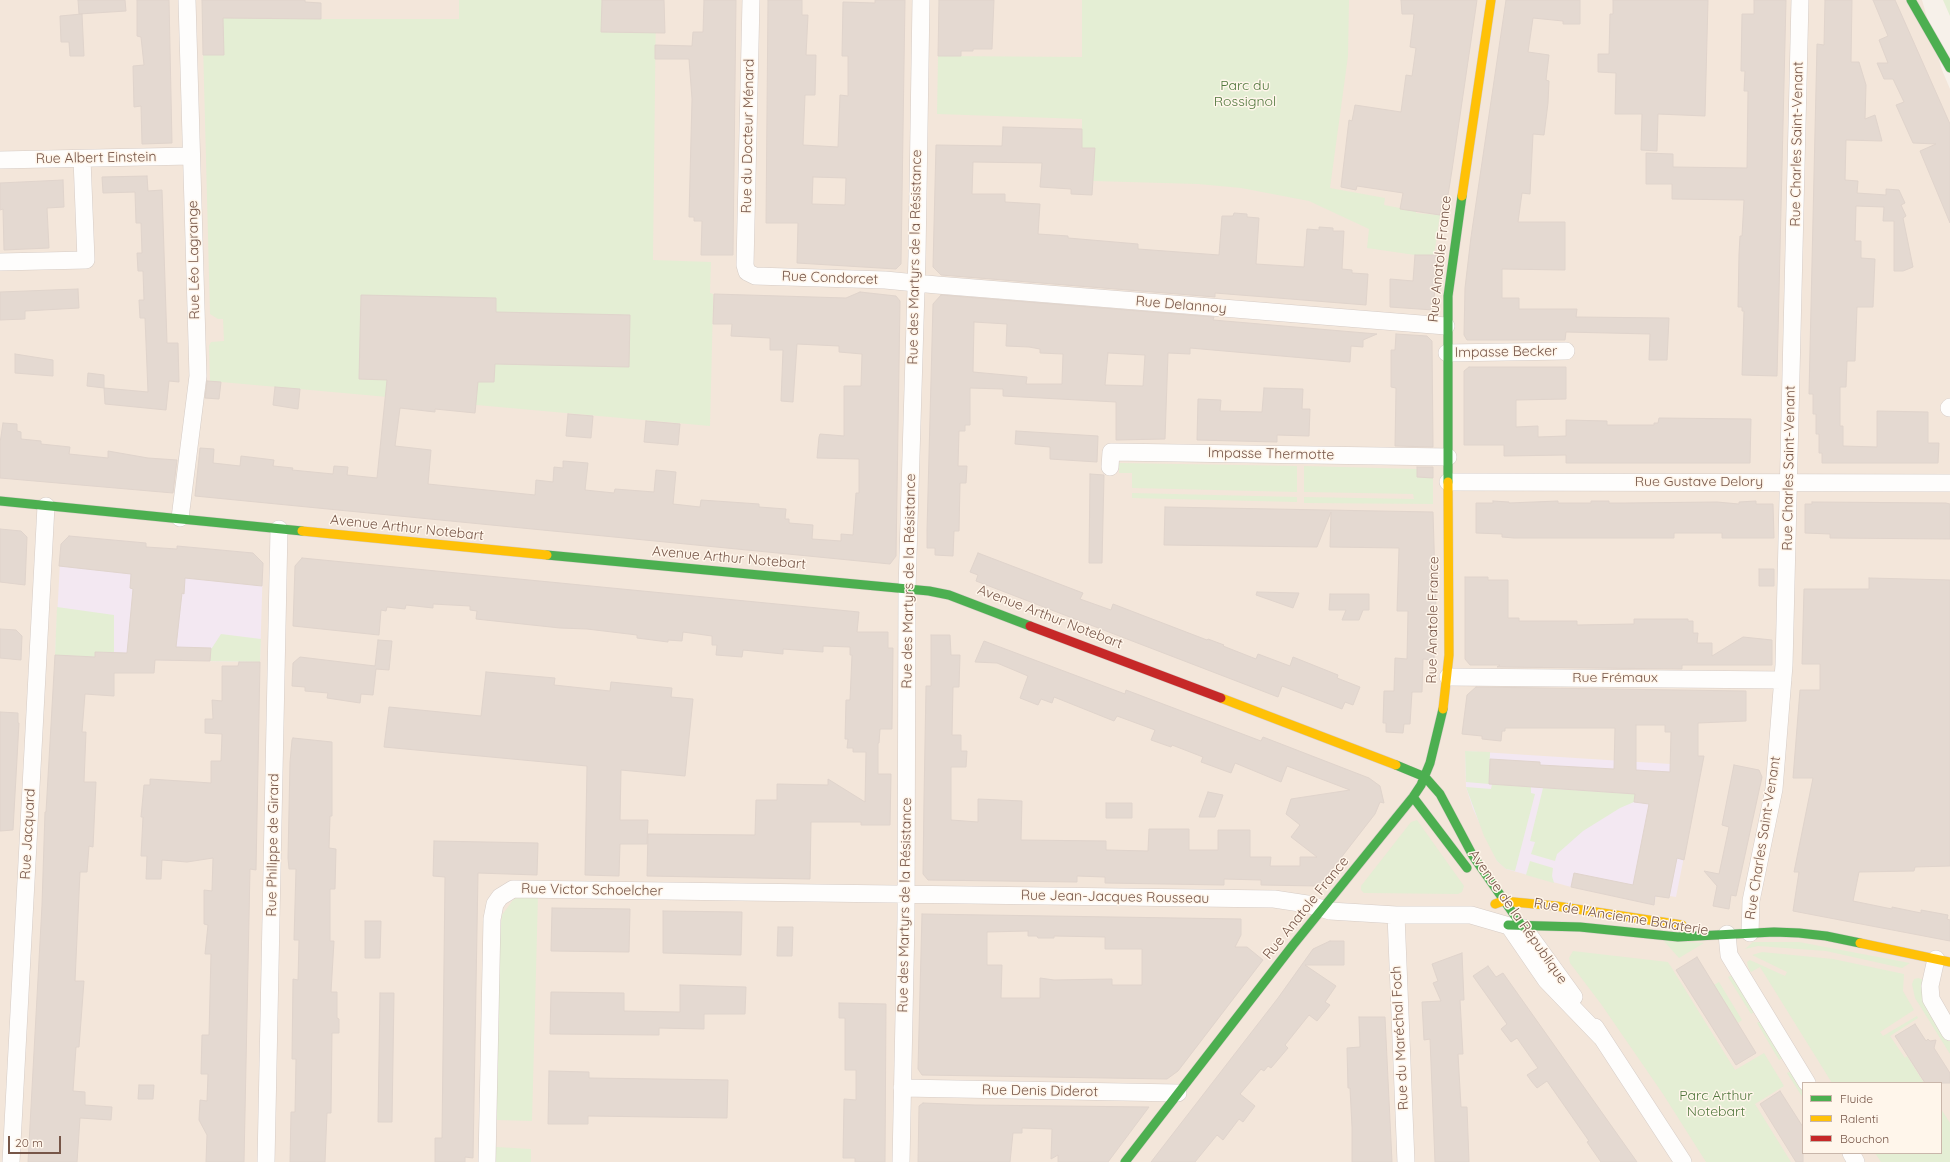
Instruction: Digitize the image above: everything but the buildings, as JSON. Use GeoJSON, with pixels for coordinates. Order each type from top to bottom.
{"type":"FeatureCollection","features":[{"type":"Feature","properties":{"kind":"street","name":"Rue Léo Lagrange"},"geometry":{"type":"LineString","coordinates":[[180,518],[198,376],[186,0]]}},
{"type":"Feature","properties":{"kind":"street","name":"Rue du Docteur Ménard"},"geometry":{"type":"LineString","coordinates":[[747,272],[745,264],[751,0]]}},
{"type":"Feature","properties":{"kind":"street","name":"Rue des Martyrs de la Résistance"},"geometry":{"type":"LineString","coordinates":[[901,1162],[906,894],[907,589],[921,0]]}},
{"type":"Feature","properties":{"kind":"street","name":"Rue Anatole France"},"geometry":{"type":"LineString","coordinates":[[1125,1162],[1323,909],[1413,797],[1425,777],[1437,737],[1448,677],[1448,457],[1446,326],[1450,277],[1491,0]]}},
{"type":"Feature","properties":{"kind":"street","name":"Rue Charles Saint-Venant"},"geometry":{"type":"LineString","coordinates":[[1750,933],[1751,901],[1774,789],[1783,680],[1800,0]]}},
{"type":"Feature","properties":{"kind":"street"},"geometry":{"type":"LineString","coordinates":[[1911,0],[1950,68]]}},
{"type":"Feature","properties":{"kind":"street"},"geometry":{"type":"LineString","coordinates":[[1922,0],[1950,68]]}},
{"type":"Feature","properties":{"kind":"street","name":"Rue Albert Einstein"},"geometry":{"type":"LineString","coordinates":[[0,160],[191,156]]}},
{"type":"Feature","properties":{"kind":"street"},"geometry":{"type":"LineString","coordinates":[[0,262],[86,260],[82,159]]}},
{"type":"Feature","properties":{"kind":"street","name":"Rue Condorcet"},"geometry":{"type":"LineString","coordinates":[[747,272],[755,276],[885,280],[915,283]]}},
{"type":"Feature","properties":{"kind":"street","name":"Rue Delannoy"},"geometry":{"type":"LineString","coordinates":[[915,283],[1446,326]]}},
{"type":"Feature","properties":{"kind":"street","name":"Impasse Becker"},"geometry":{"type":"LineString","coordinates":[[1446,353],[1566,351]]}},
{"type":"Feature","properties":{"kind":"street","name":"Impasse Thermotte"},"geometry":{"type":"LineString","coordinates":[[1110,468],[1111,452],[1448,457]]}},
{"type":"Feature","properties":{"kind":"street","name":"Rue Gustave Delory"},"geometry":{"type":"LineString","coordinates":[[1448,482],[1950,483]]}},
{"type":"Feature","properties":{"kind":"street","name":"Avenue Arthur Notebart"},"geometry":{"type":"LineString","coordinates":[[0,501],[940,593],[972,602],[1354,748],[1425,777]]}},
{"type":"Feature","properties":{"kind":"street","name":"Rue Jacquard"},"geometry":{"type":"LineString","coordinates":[[11,1162],[46,506]]}},
{"type":"Feature","properties":{"kind":"street","name":"Rue Philippe de Girard"},"geometry":{"type":"LineString","coordinates":[[266,1162],[279,529]]}},
{"type":"Feature","properties":{"kind":"street","name":"Rue Frémaux"},"geometry":{"type":"LineString","coordinates":[[1448,677],[1783,680]]}},
{"type":"Feature","properties":{"kind":"street","name":"Avenue de la République"},"geometry":{"type":"LineString","coordinates":[[1425,777],[1440,794],[1495,901],[1516,926],[1546,980],[1601,1037],[1683,1162]]}},
{"type":"Feature","properties":{"kind":"street","name":"Avenue de la République"},"geometry":{"type":"LineString","coordinates":[[1413,797],[1472,874]]}},
{"type":"Feature","properties":{"kind":"street","name":"Rue Victor Schoelcher"},"geometry":{"type":"LineString","coordinates":[[487,1162],[492,919],[495,904],[505,892],[513,889],[540,889],[906,894]]}},
{"type":"Feature","properties":{"kind":"street","name":"Rue Jean-Jacques Rousseau"},"geometry":{"type":"LineString","coordinates":[[906,894],[1274,899],[1307,904],[1323,909]]}},
{"type":"Feature","properties":{"kind":"street","name":"Avenue de la République"},"geometry":{"type":"LineString","coordinates":[[1495,901],[1516,926]]}},
{"type":"Feature","properties":{"kind":"street","name":"Rue de l'Ancienne Balaterie"},"geometry":{"type":"LineString","coordinates":[[1471,915],[1495,901],[1556,906],[1648,919],[1727,934]]}},
{"type":"Feature","properties":{"kind":"street","name":"Rue de l'Ancienne Balaterie"},"geometry":{"type":"LineString","coordinates":[[1323,909],[1330,911],[1396,915],[1471,915],[1516,926],[1580,927],[1678,937],[1787,932],[1826,936],[1943,961]]}},
{"type":"Feature","properties":{"kind":"street","name":"Rue du Maréchal Foch"},"geometry":{"type":"LineString","coordinates":[[1396,915],[1406,1162]]}},
{"type":"Feature","properties":{"kind":"street"},"geometry":{"type":"LineString","coordinates":[[1727,934],[1729,955],[1806,1082]]}},
{"type":"Feature","properties":{"kind":"street"},"geometry":{"type":"LineString","coordinates":[[1943,961],[1930,986],[1931,999],[1950,1032]]}},
{"type":"Feature","properties":{"kind":"street","name":"Rue Denis Diderot"},"geometry":{"type":"LineString","coordinates":[[902,1088],[1178,1093]]}},
{"type":"Feature","properties":{"kind":"shaded area"},"geometry":{"type":"Polygon","coordinates":[[[0,0],[1922,0],[1942,70],[1950,89],[1950,1162],[0,1162],[0,0]]]}},
{"type":"Feature","properties":{"kind":"shaded area"},"geometry":{"type":"Polygon","coordinates":[[[69,536],[146,543],[146,547],[177,549],[177,546],[253,553],[263,563],[260,662],[94,659],[94,657],[55,655],[61,544],[69,536]]]}},
{"type":"Feature","properties":{"kind":"shaded area"},"geometry":{"type":"Polygon","coordinates":[[[1465,751],[1702,766],[1676,897],[1670,896],[1669,898],[1656,896],[1654,905],[1571,887],[1506,869],[1497,861],[1473,809],[1466,787],[1465,751]]]}},
{"type":"Feature","properties":{"kind":"green space"},"geometry":{"type":"Polygon","coordinates":[[[459,0],[656,0],[653,260],[711,262],[710,293],[713,294],[713,305],[710,426],[210,381],[209,346],[211,342],[224,341],[223,319],[218,319],[210,314],[202,5],[256,1],[321,3],[321,19],[459,19],[459,0]]]}},
{"type":"Feature","properties":{"kind":"green space","name":"Parc du Rossignol"},"geometry":{"type":"Polygon","coordinates":[[[1082,0],[1349,0],[1348,56],[1330,188],[1385,198],[1384,205],[1416,211],[1416,213],[1440,215],[1434,255],[1415,255],[1367,248],[1369,229],[1309,201],[1241,188],[1198,184],[1093,181],[1095,149],[1082,148],[1082,119],[937,114],[938,56],[1082,57],[1082,0]]]}},
{"type":"Feature","properties":{"kind":"green space"},"geometry":{"type":"Polygon","coordinates":[[[1943,0],[1950,0],[1950,16],[1943,0]]]}},
{"type":"Feature","properties":{"kind":"green space"},"geometry":{"type":"Polygon","coordinates":[[[1119,463],[1297,466],[1297,492],[1132,488],[1132,473],[1119,473],[1119,463]]]}},
{"type":"Feature","properties":{"kind":"green space"},"geometry":{"type":"Polygon","coordinates":[[[1304,466],[1417,469],[1417,477],[1433,478],[1433,504],[1304,503],[1304,497],[1414,499],[1413,494],[1304,492],[1304,466]]]}},
{"type":"Feature","properties":{"kind":"green space"},"geometry":{"type":"Polygon","coordinates":[[[1132,493],[1297,497],[1297,502],[1132,498],[1132,493]]]}},
{"type":"Feature","properties":{"kind":"green space"},"geometry":{"type":"Polygon","coordinates":[[[57,607],[114,615],[114,652],[95,652],[95,657],[55,655],[57,607]]]}},
{"type":"Feature","properties":{"kind":"green space"},"geometry":{"type":"Polygon","coordinates":[[[221,634],[261,639],[260,662],[209,661],[210,651],[221,634]]]}},
{"type":"Feature","properties":{"kind":"green space"},"geometry":{"type":"Polygon","coordinates":[[[1465,751],[1490,752],[1489,784],[1466,782],[1465,751]]]}},
{"type":"Feature","properties":{"kind":"green space"},"geometry":{"type":"Polygon","coordinates":[[[1492,784],[1531,787],[1531,793],[1535,794],[1515,871],[1506,869],[1497,861],[1484,836],[1466,787],[1491,789],[1492,784]]]}},
{"type":"Feature","properties":{"kind":"green space"},"geometry":{"type":"Polygon","coordinates":[[[1543,788],[1635,794],[1634,802],[1620,808],[1583,831],[1557,854],[1555,861],[1531,854],[1535,842],[1530,841],[1543,788]]]}},
{"type":"Feature","properties":{"kind":"green space"},"geometry":{"type":"Polygon","coordinates":[[[1417,820],[1464,886],[1462,892],[1458,894],[1364,893],[1361,890],[1361,886],[1411,822],[1417,820]]]}},
{"type":"Feature","properties":{"kind":"green space"},"geometry":{"type":"Polygon","coordinates":[[[1530,861],[1553,868],[1552,876],[1554,883],[1526,875],[1530,861]]]}},
{"type":"Feature","properties":{"kind":"green space"},"geometry":{"type":"Polygon","coordinates":[[[538,895],[532,1121],[496,1120],[500,932],[502,915],[513,900],[518,897],[538,895]]]}},
{"type":"Feature","properties":{"kind":"green space"},"geometry":{"type":"Polygon","coordinates":[[[1664,941],[1704,943],[1679,958],[1664,941]]]}},
{"type":"Feature","properties":{"kind":"green space"},"geometry":{"type":"Polygon","coordinates":[[[1753,942],[1799,942],[1910,963],[1902,968],[1826,951],[1758,946],[1745,949],[1753,942]]]}},
{"type":"Feature","properties":{"kind":"green space","name":"Parc Arthur Notebart"},"geometry":{"type":"Polygon","coordinates":[[[1573,951],[1668,962],[1735,1070],[1764,1053],[1784,1086],[1755,1104],[1791,1162],[1706,1162],[1663,1094],[1601,1004],[1570,963],[1569,958],[1573,951]]]}},
{"type":"Feature","properties":{"kind":"green space"},"geometry":{"type":"Polygon","coordinates":[[[1762,952],[1833,959],[1904,974],[1903,991],[1914,1010],[1880,1032],[1883,1036],[1917,1016],[1918,1018],[1890,1036],[1905,1058],[1907,1056],[1923,1082],[1831,1082],[1760,967],[1751,972],[1747,962],[1750,960],[1785,976],[1787,972],[1752,955],[1762,952]]]}},
{"type":"Feature","properties":{"kind":"green space"},"geometry":{"type":"Polygon","coordinates":[[[1734,974],[1756,1011],[1751,1014],[1728,977],[1734,974]]]}},
{"type":"Feature","properties":{"kind":"green space"},"geometry":{"type":"Polygon","coordinates":[[[1918,978],[1924,980],[1924,1000],[1950,1041],[1950,1054],[1915,998],[1912,984],[1914,979],[1918,978]]]}},
{"type":"Feature","properties":{"kind":"green space"},"geometry":{"type":"Polygon","coordinates":[[[1719,982],[1742,1020],[1738,1023],[1714,985],[1719,982]]]}},
{"type":"Feature","properties":{"kind":"green space"},"geometry":{"type":"Polygon","coordinates":[[[1762,1020],[1784,1057],[1779,1060],[1757,1023],[1762,1020]]]}},
{"type":"Feature","properties":{"kind":"green space"},"geometry":{"type":"Polygon","coordinates":[[[1793,1070],[1802,1085],[1802,1096],[1787,1073],[1793,1070]]]}},
{"type":"Feature","properties":{"kind":"green space"},"geometry":{"type":"Polygon","coordinates":[[[1942,1111],[1950,1123],[1950,1162],[1881,1162],[1876,1154],[1942,1154],[1942,1111]]]}},
{"type":"Feature","properties":{"kind":"green space"},"geometry":{"type":"Polygon","coordinates":[[[496,1147],[531,1149],[531,1162],[496,1162],[496,1147]]]}},
{"type":"Feature","properties":{"kind":"traffic: fast"},"geometry":{"type":"LineString","coordinates":[[1911,0],[1950,68]]}},
{"type":"Feature","properties":{"kind":"traffic: fast"},"geometry":{"type":"LineString","coordinates":[[1448,482],[1448,296],[1462,196]]}},
{"type":"Feature","properties":{"kind":"traffic: fast"},"geometry":{"type":"LineString","coordinates":[[0,501],[302,531]]}},
{"type":"Feature","properties":{"kind":"traffic: fast"},"geometry":{"type":"LineString","coordinates":[[547,555],[929,591],[949,595],[1030,626]]}},
{"type":"Feature","properties":{"kind":"traffic: fast"},"geometry":{"type":"LineString","coordinates":[[1125,1162],[1293,945],[1413,797],[1421,785],[1430,763],[1443,709]]}},
{"type":"Feature","properties":{"kind":"traffic: fast"},"geometry":{"type":"LineString","coordinates":[[1396,765],[1425,777],[1440,794],[1473,856],[1522,926]]}},
{"type":"Feature","properties":{"kind":"traffic: fast"},"geometry":{"type":"LineString","coordinates":[[1413,797],[1467,868]]}},
{"type":"Feature","properties":{"kind":"traffic: fast"},"geometry":{"type":"LineString","coordinates":[[1508,925],[1580,927],[1678,937],[1774,932],[1799,933],[1826,936],[1860,943]]}},
{"type":"Feature","properties":{"kind":"traffic: slow"},"geometry":{"type":"LineString","coordinates":[[1462,196],[1491,0]]}},
{"type":"Feature","properties":{"kind":"traffic: slow"},"geometry":{"type":"LineString","coordinates":[[1443,709],[1449,655],[1448,482]]}},
{"type":"Feature","properties":{"kind":"traffic: slow"},"geometry":{"type":"LineString","coordinates":[[302,531],[547,555]]}},
{"type":"Feature","properties":{"kind":"traffic: slow"},"geometry":{"type":"LineString","coordinates":[[1221,698],[1396,765]]}},
{"type":"Feature","properties":{"kind":"traffic: slow"},"geometry":{"type":"LineString","coordinates":[[1495,904],[1503,901],[1556,906],[1682,925]]}},
{"type":"Feature","properties":{"kind":"traffic: slow"},"geometry":{"type":"LineString","coordinates":[[1860,943],[1950,962]]}},
{"type":"Feature","properties":{"kind":"traffic: jam"},"geometry":{"type":"LineString","coordinates":[[1030,626],[1221,698]]}}]}
